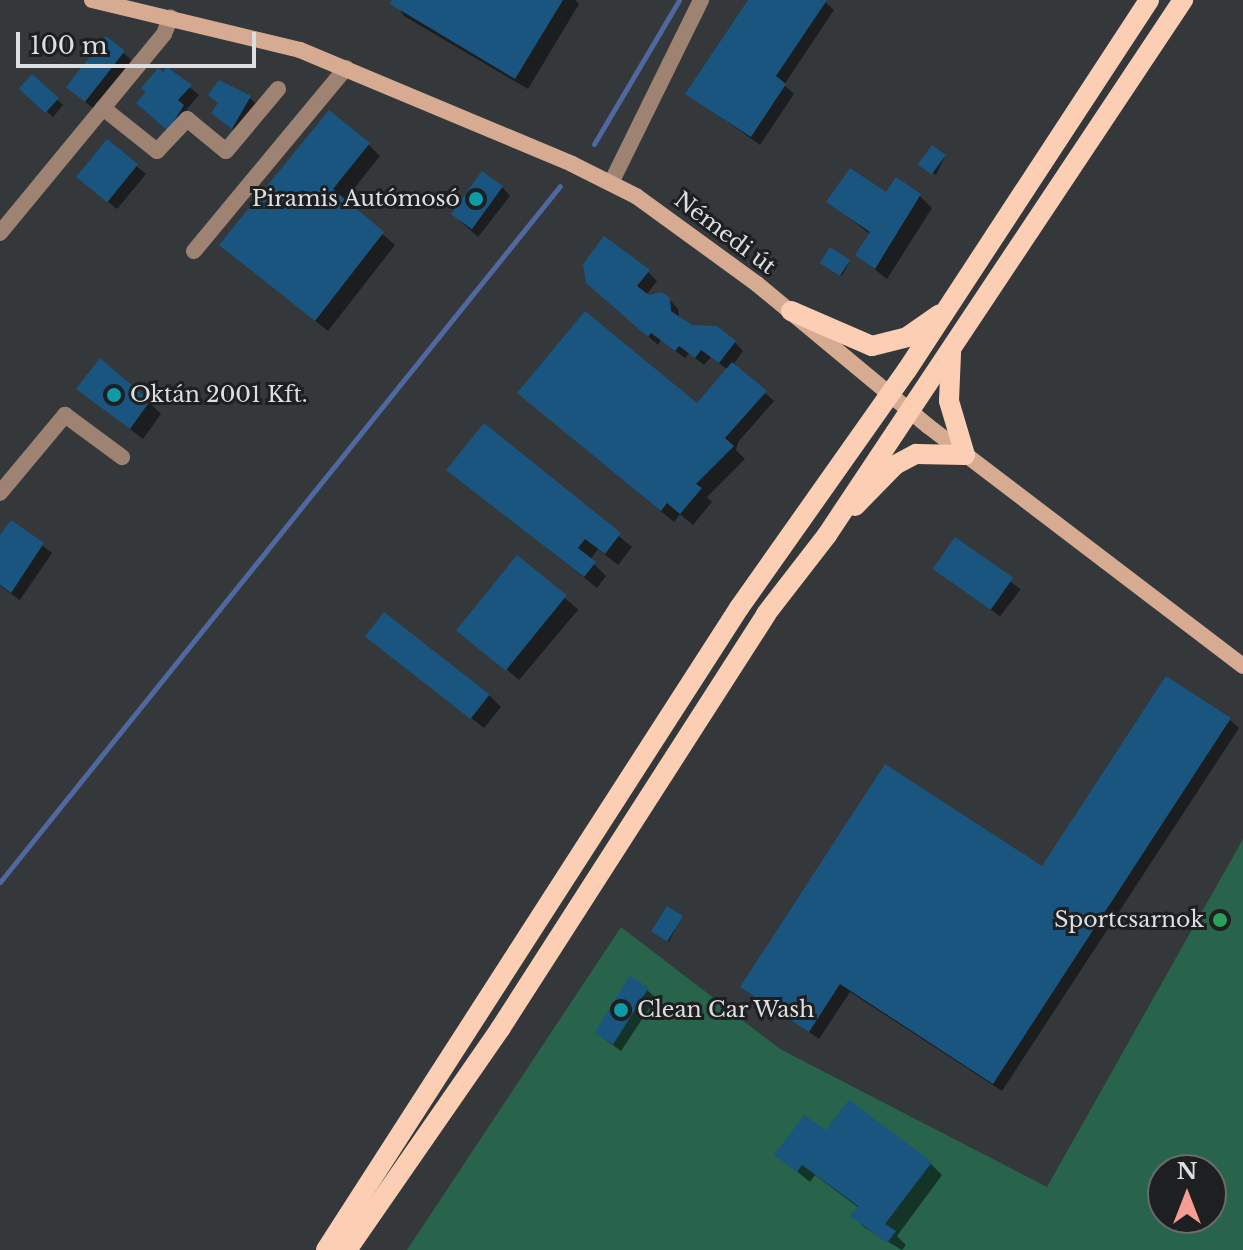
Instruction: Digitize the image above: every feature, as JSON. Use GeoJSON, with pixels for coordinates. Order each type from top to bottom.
{"type":"FeatureCollection","features":[{"type":"Feature","properties":{"kind":"main road","name":"Némedi út"},"geometry":{"type":"LineString","coordinates":[[92,0],[300,50],[611,183],[663,214],[791,311],[965,455],[1243,666]]}},
{"type":"Feature","properties":{"kind":"main road"},"geometry":{"type":"LineString","coordinates":[[326,1250],[739,608],[946,311],[1149,0]]}},
{"type":"Feature","properties":{"kind":"main road"},"geometry":{"type":"LineString","coordinates":[[347,1250],[500,1029],[766,614],[827,535],[1183,0]]}},
{"type":"Feature","properties":{"kind":"main road"},"geometry":{"type":"LineString","coordinates":[[791,311],[872,346],[907,337],[946,311]]}},
{"type":"Feature","properties":{"kind":"main road"},"geometry":{"type":"LineString","coordinates":[[827,535],[895,465],[916,454],[965,455],[949,401],[952,346]]}},
{"type":"Feature","properties":{"kind":"street"},"geometry":{"type":"LineString","coordinates":[[611,183],[701,0]]}},
{"type":"Feature","properties":{"kind":"street"},"geometry":{"type":"LineString","coordinates":[[0,233],[164,34],[171,17]]}},
{"type":"Feature","properties":{"kind":"street"},"geometry":{"type":"LineString","coordinates":[[194,251],[346,68]]}},
{"type":"Feature","properties":{"kind":"street"},"geometry":{"type":"LineString","coordinates":[[103,108],[157,151],[187,119],[226,151],[278,89]]}},
{"type":"Feature","properties":{"kind":"street"},"geometry":{"type":"LineString","coordinates":[[0,493],[65,415],[122,457]]}},
{"type":"Feature","properties":{"kind":"green space"},"geometry":{"type":"Polygon","coordinates":[[[1243,839],[1243,1250],[407,1250],[621,927],[780,1049],[1047,1187],[1243,839]]]}},
{"type":"Feature","properties":{"kind":"building"},"geometry":{"type":"Polygon","coordinates":[[[392,0],[563,0],[515,79],[390,4],[392,0]]]}},
{"type":"Feature","properties":{"kind":"building"},"geometry":{"type":"Polygon","coordinates":[[[748,0],[827,0],[776,76],[786,84],[751,137],[685,94],[748,0]]]}},
{"type":"Feature","properties":{"kind":"building"},"geometry":{"type":"Polygon","coordinates":[[[106,36],[125,51],[85,102],[66,87],[106,36]]]}},
{"type":"Feature","properties":{"kind":"building"},"geometry":{"type":"Polygon","coordinates":[[[167,67],[192,85],[178,100],[184,105],[168,131],[136,103],[146,92],[141,88],[158,68],[163,72],[167,67]]]}},
{"type":"Feature","properties":{"kind":"building"},"geometry":{"type":"Polygon","coordinates":[[[32,74],[59,98],[45,113],[19,89],[32,74]]]}},
{"type":"Feature","properties":{"kind":"building"},"geometry":{"type":"Polygon","coordinates":[[[219,80],[251,96],[232,129],[211,113],[218,103],[208,95],[219,80]]]}},
{"type":"Feature","properties":{"kind":"building"},"geometry":{"type":"Polygon","coordinates":[[[329,110],[370,143],[333,189],[384,232],[315,321],[219,245],[329,110]]]}},
{"type":"Feature","properties":{"kind":"building"},"geometry":{"type":"Polygon","coordinates":[[[107,139],[138,164],[107,202],[76,177],[107,139]]]}},
{"type":"Feature","properties":{"kind":"building"},"geometry":{"type":"Polygon","coordinates":[[[932,145],[946,155],[932,174],[918,164],[932,145]]]}},
{"type":"Feature","properties":{"kind":"building"},"geometry":{"type":"Polygon","coordinates":[[[850,168],[886,192],[896,177],[921,194],[875,269],[855,255],[870,232],[826,202],[850,168]]]}},
{"type":"Feature","properties":{"kind":"building","name":"Piramis Autómosó"},"geometry":{"type":"Polygon","coordinates":[[[482,171],[503,186],[472,229],[451,214],[482,171]]]}},
{"type":"Feature","properties":{"kind":"building"},"geometry":{"type":"Polygon","coordinates":[[[604,236],[650,270],[637,286],[649,295],[662,292],[670,298],[671,311],[692,325],[717,326],[736,341],[719,363],[701,350],[695,358],[679,346],[675,351],[651,333],[648,337],[586,283],[583,264],[604,236]]]}},
{"type":"Feature","properties":{"kind":"building"},"geometry":{"type":"Polygon","coordinates":[[[830,247],[850,260],[840,276],[820,263],[830,247]]]}},
{"type":"Feature","properties":{"kind":"building"},"geometry":{"type":"Polygon","coordinates":[[[585,311],[697,403],[732,362],[767,391],[725,438],[734,446],[696,484],[702,488],[680,514],[667,503],[661,511],[517,393],[585,311]]]}},
{"type":"Feature","properties":{"kind":"building","name":"Oktán 2001 Kft."},"geometry":{"type":"Polygon","coordinates":[[[100,358],[150,401],[130,429],[76,389],[100,358]]]}},
{"type":"Feature","properties":{"kind":"building"},"geometry":{"type":"Polygon","coordinates":[[[484,423],[621,533],[605,554],[585,539],[578,548],[596,562],[584,577],[446,470],[484,423]]]}},
{"type":"Feature","properties":{"kind":"building"},"geometry":{"type":"Polygon","coordinates":[[[11,520],[44,543],[11,593],[0,585],[0,535],[11,520]]]}},
{"type":"Feature","properties":{"kind":"building"},"geometry":{"type":"Polygon","coordinates":[[[955,537],[1013,578],[991,610],[933,569],[955,537]]]}},
{"type":"Feature","properties":{"kind":"building"},"geometry":{"type":"Polygon","coordinates":[[[517,555],[567,595],[506,671],[456,630],[517,555]]]}},
{"type":"Feature","properties":{"kind":"building"},"geometry":{"type":"Polygon","coordinates":[[[384,612],[490,694],[471,719],[365,636],[384,612]]]}},
{"type":"Feature","properties":{"kind":"building"},"geometry":{"type":"Polygon","coordinates":[[[1166,676],[1231,718],[993,1084],[840,984],[809,1032],[740,987],[885,764],[1042,866],[1166,676]]]}},
{"type":"Feature","properties":{"kind":"building"},"geometry":{"type":"Polygon","coordinates":[[[667,906],[683,916],[667,942],[651,931],[667,906]]]}},
{"type":"Feature","properties":{"kind":"building","name":"Clean Car Wash"},"geometry":{"type":"Polygon","coordinates":[[[630,976],[649,988],[613,1044],[594,1033],[630,976]]]}},
{"type":"Feature","properties":{"kind":"building"},"geometry":{"type":"Polygon","coordinates":[[[849,1100],[932,1162],[885,1224],[896,1231],[887,1243],[850,1216],[858,1206],[802,1165],[797,1172],[774,1155],[804,1115],[826,1130],[849,1100]]]}},
{"type":"Feature","properties":{"kind":"waterway"},"geometry":{"type":"LineString","coordinates":[[594,144],[679,0]]}},
{"type":"Feature","properties":{"kind":"waterway"},"geometry":{"type":"LineString","coordinates":[[0,882],[560,186]]}},
{"type":"Feature","properties":{"kind":"place","name":"Piramis Autómosó"},"geometry":{"type":"Point","coordinates":[476,199]}},
{"type":"Feature","properties":{"kind":"place","name":"Oktán 2001 Kft."},"geometry":{"type":"Point","coordinates":[114,395]}},
{"type":"Feature","properties":{"kind":"place","name":"Sportcsarnok"},"geometry":{"type":"Point","coordinates":[1220,920]}},
{"type":"Feature","properties":{"kind":"place","name":"Clean Car Wash"},"geometry":{"type":"Point","coordinates":[621,1010]}}]}
